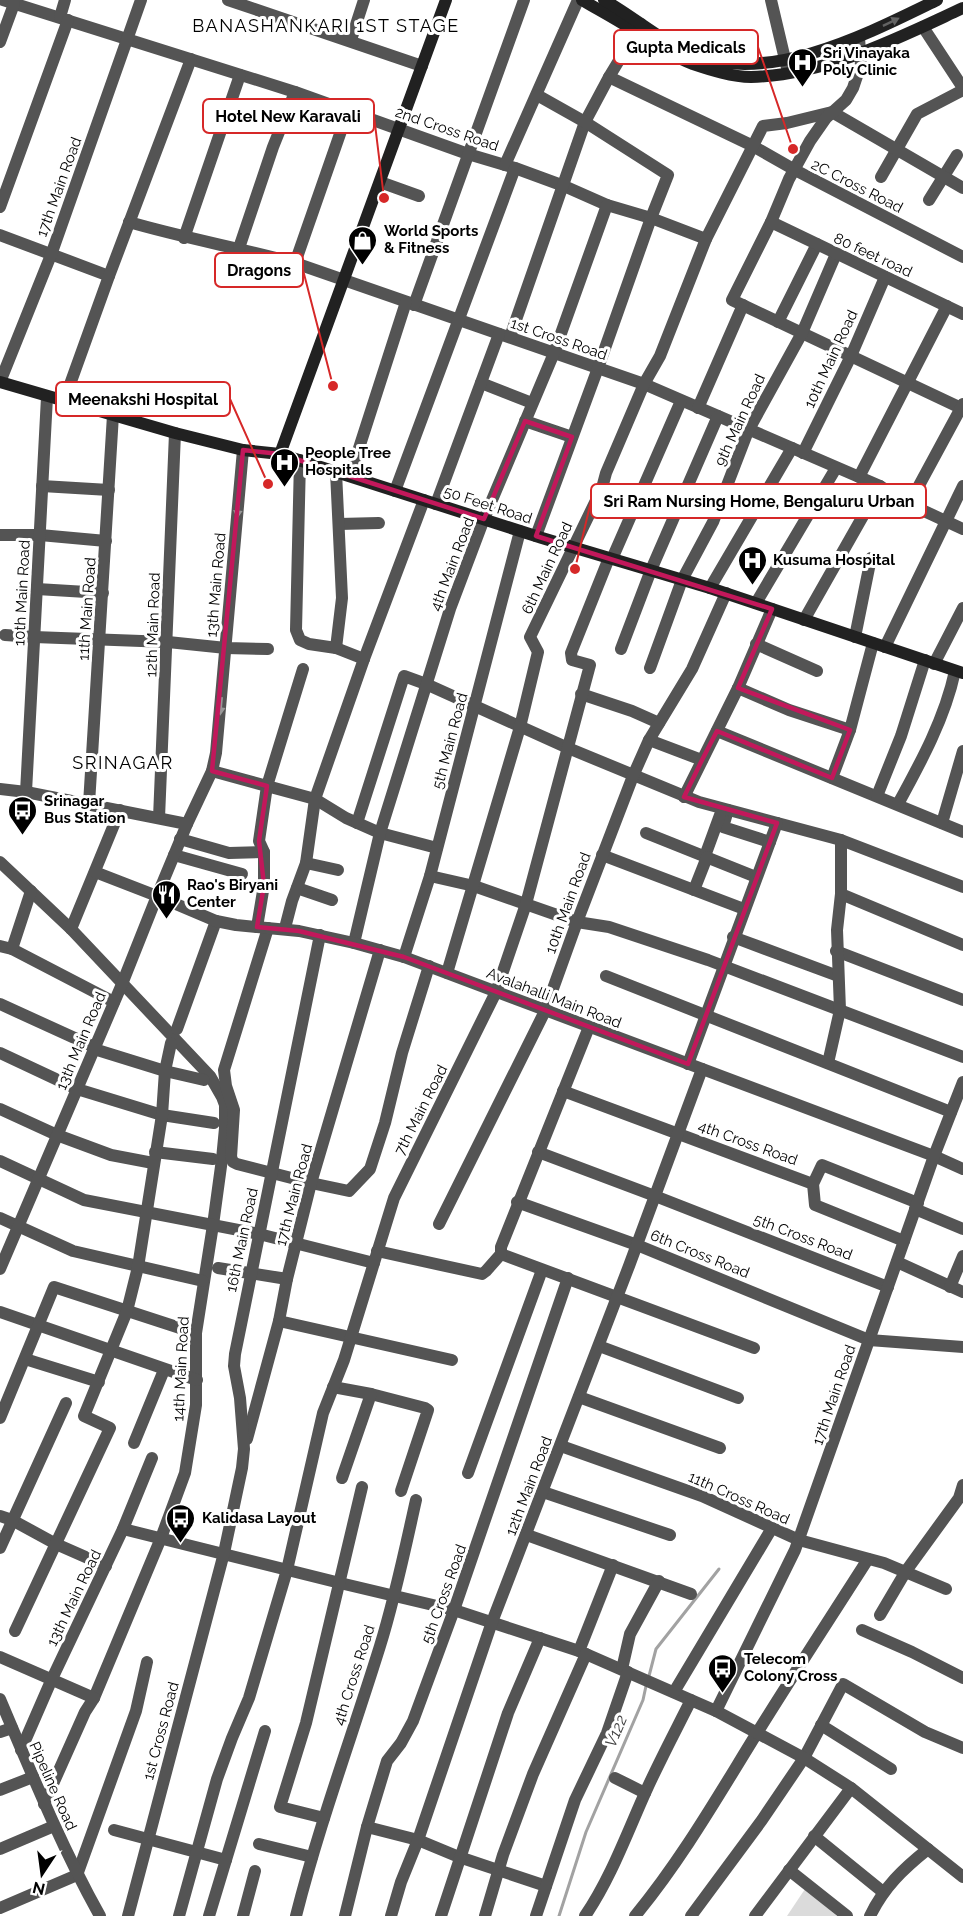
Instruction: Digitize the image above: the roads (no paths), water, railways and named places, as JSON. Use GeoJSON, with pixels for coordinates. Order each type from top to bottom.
{"type":"FeatureCollection","features":[{"type":"Feature","properties":{"kind":"main road"},"geometry":{"type":"LineString","coordinates":[[280,454],[446,0]]}},
{"type":"Feature","properties":{"kind":"main road"},"geometry":{"type":"LineString","coordinates":[[580,0],[639,28]]}},
{"type":"Feature","properties":{"kind":"main road"},"geometry":{"type":"LineString","coordinates":[[604,0],[665,50],[691,63],[726,68],[750,77],[813,68],[862,54],[963,9]]}},
{"type":"Feature","properties":{"kind":"main road"},"geometry":{"type":"LineString","coordinates":[[726,68],[786,60],[859,38],[937,0]]}},
{"type":"Feature","properties":{"kind":"main road","name":"50 Feet Road"},"geometry":{"type":"LineString","coordinates":[[0,382],[175,433],[243,450],[280,454],[300,460],[536,536],[726,593],[959,672]]}},
{"type":"Feature","properties":{"kind":"street"},"geometry":{"type":"LineString","coordinates":[[0,207],[64,19],[65,0]]}},
{"type":"Feature","properties":{"kind":"street","name":"17th Main Road"},"geometry":{"type":"LineString","coordinates":[[0,382],[51,255],[141,0]]}},
{"type":"Feature","properties":{"kind":"street"},"geometry":{"type":"LineString","coordinates":[[228,0],[422,66]]}},
{"type":"Feature","properties":{"kind":"street"},"geometry":{"type":"LineString","coordinates":[[351,40],[364,0]]}},
{"type":"Feature","properties":{"kind":"street"},"geometry":{"type":"LineString","coordinates":[[350,476],[410,304],[524,0]]}},
{"type":"Feature","properties":{"kind":"street"},"geometry":{"type":"LineString","coordinates":[[395,491],[459,319],[510,166],[537,94],[580,0]]}},
{"type":"Feature","properties":{"kind":"street"},"geometry":{"type":"LineString","coordinates":[[771,0],[788,72]]}},
{"type":"Feature","properties":{"kind":"street"},"geometry":{"type":"LineString","coordinates":[[0,42],[9,2]]}},
{"type":"Feature","properties":{"kind":"street","name":"2nd Cross Road"},"geometry":{"type":"LineString","coordinates":[[9,2],[295,92],[468,154],[510,166],[607,205],[651,218],[706,239]]}},
{"type":"Feature","properties":{"kind":"street"},"geometry":{"type":"LineString","coordinates":[[881,177],[917,114],[963,89],[922,27]]}},
{"type":"Feature","properties":{"kind":"street"},"geometry":{"type":"LineString","coordinates":[[436,504],[481,383],[504,336],[564,186],[585,122],[639,28]]}},
{"type":"Feature","properties":{"kind":"street"},"geometry":{"type":"LineString","coordinates":[[698,408],[737,302],[789,178],[826,118],[846,100],[853,88],[861,64],[859,38]]}},
{"type":"Feature","properties":{"kind":"street"},"geometry":{"type":"LineString","coordinates":[[64,401],[191,59]]}},
{"type":"Feature","properties":{"kind":"street"},"geometry":{"type":"LineString","coordinates":[[184,238],[240,75]]}},
{"type":"Feature","properties":{"kind":"street","name":"2C Cross Road"},"geometry":{"type":"LineString","coordinates":[[609,77],[752,145],[795,170],[963,257]]}},
{"type":"Feature","properties":{"kind":"street"},"geometry":{"type":"LineString","coordinates":[[238,248],[295,92]]}},
{"type":"Feature","properties":{"kind":"street"},"geometry":{"type":"LineString","coordinates":[[536,536],[668,175],[537,94]]}},
{"type":"Feature","properties":{"kind":"street"},"geometry":{"type":"LineString","coordinates":[[295,263],[348,111]]}},
{"type":"Feature","properties":{"kind":"street"},"geometry":{"type":"LineString","coordinates":[[832,112],[963,188]]}},
{"type":"Feature","properties":{"kind":"street","name":"6th Main Road"},"geometry":{"type":"LineString","coordinates":[[447,973],[520,727],[538,652],[530,637],[602,488],[644,384],[660,356],[706,239],[762,126],[787,123],[832,112]]}},
{"type":"Feature","properties":{"kind":"street"},"geometry":{"type":"LineString","coordinates":[[929,200],[957,155]]}},
{"type":"Feature","properties":{"kind":"street"},"geometry":{"type":"LineString","coordinates":[[380,182],[419,196]]}},
{"type":"Feature","properties":{"kind":"street","name":"4th Main Road"},"geometry":{"type":"LineString","coordinates":[[354,943],[380,832],[450,609],[484,519],[554,353],[607,205]]}},
{"type":"Feature","properties":{"kind":"street","name":"1st Cross Road"},"geometry":{"type":"LineString","coordinates":[[129,222],[184,238],[238,248],[295,263],[644,384],[748,431],[880,486],[909,504],[963,529]]}},
{"type":"Feature","properties":{"kind":"street","name":"80 feet road"},"geometry":{"type":"LineString","coordinates":[[771,222],[963,314]]}},
{"type":"Feature","properties":{"kind":"street"},"geometry":{"type":"LineString","coordinates":[[0,235],[109,276]]}},
{"type":"Feature","properties":{"kind":"street"},"geometry":{"type":"LineString","coordinates":[[778,322],[817,244]]}},
{"type":"Feature","properties":{"kind":"street","name":"9th Main Road"},"geometry":{"type":"LineString","coordinates":[[650,669],[682,579],[713,522],[748,431],[802,333],[836,254]]}},
{"type":"Feature","properties":{"kind":"street","name":"10th Main Road"},"geometry":{"type":"LineString","coordinates":[[710,588],[797,451],[851,356],[885,277]]}},
{"type":"Feature","properties":{"kind":"street"},"geometry":{"type":"LineString","coordinates":[[737,302],[962,407],[909,504]]}},
{"type":"Feature","properties":{"kind":"street"},"geometry":{"type":"LineString","coordinates":[[859,477],[948,306]]}},
{"type":"Feature","properties":{"kind":"street"},"geometry":{"type":"LineString","coordinates":[[481,383],[532,403]]}},
{"type":"Feature","properties":{"kind":"street","name":"10th Main Road"},"geometry":{"type":"LineString","coordinates":[[26,792],[47,397]]}},
{"type":"Feature","properties":{"kind":"street"},"geometry":{"type":"LineString","coordinates":[[610,558],[681,400]]}},
{"type":"Feature","properties":{"kind":"street","name":"11th Main Road"},"geometry":{"type":"LineString","coordinates":[[89,804],[113,415]]}},
{"type":"Feature","properties":{"kind":"street"},"geometry":{"type":"LineString","coordinates":[[621,649],[651,570],[718,416]]}},
{"type":"Feature","properties":{"kind":"street"},"geometry":{"type":"LineString","coordinates":[[525,421],[572,437]]}},
{"type":"Feature","properties":{"kind":"street","name":"12th Main Road"},"geometry":{"type":"LineString","coordinates":[[159,818],[175,433]]}},
{"type":"Feature","properties":{"kind":"street","name":"13th Main Road"},"geometry":{"type":"LineString","coordinates":[[0,1269],[122,984],[180,839],[212,771],[218,734],[243,450]]}},
{"type":"Feature","properties":{"kind":"street"},"geometry":{"type":"LineString","coordinates":[[300,460],[296,630],[300,640],[309,645],[330,648],[364,659]]}},
{"type":"Feature","properties":{"kind":"street"},"geometry":{"type":"LineString","coordinates":[[756,603],[836,468]]}},
{"type":"Feature","properties":{"kind":"street"},"geometry":{"type":"LineString","coordinates":[[330,648],[342,598],[336,472]]}},
{"type":"Feature","properties":{"kind":"street"},"geometry":{"type":"LineString","coordinates":[[42,486],[109,490]]}},
{"type":"Feature","properties":{"kind":"street"},"geometry":{"type":"LineString","coordinates":[[804,620],[880,486]]}},
{"type":"Feature","properties":{"kind":"street"},"geometry":{"type":"LineString","coordinates":[[832,778],[879,645],[963,486]]}},
{"type":"Feature","properties":{"kind":"street"},"geometry":{"type":"LineString","coordinates":[[285,928],[306,863],[315,799],[423,500]]}},
{"type":"Feature","properties":{"kind":"street"},"geometry":{"type":"LineString","coordinates":[[339,524],[379,523]]}},
{"type":"Feature","properties":{"kind":"street","name":"5th Main Road"},"geometry":{"type":"LineString","coordinates":[[404,957],[430,876],[520,531]]}},
{"type":"Feature","properties":{"kind":"street"},"geometry":{"type":"LineString","coordinates":[[0,535],[106,542]]}},
{"type":"Feature","properties":{"kind":"street","name":"7th Main Road"},"geometry":{"type":"LineString","coordinates":[[287,1570],[323,1413],[350,1338],[394,1198],[496,992],[526,904],[590,665],[572,660],[571,652],[610,558]]}},
{"type":"Feature","properties":{"kind":"street"},"geometry":{"type":"LineString","coordinates":[[855,637],[871,558]]}},
{"type":"Feature","properties":{"kind":"street"},"geometry":{"type":"LineString","coordinates":[[37,589],[103,593]]}},
{"type":"Feature","properties":{"kind":"street","name":"10th Main Road"},"geometry":{"type":"LineString","coordinates":[[439,1224],[545,1011],[576,922],[649,740],[692,669],[726,593]]}},
{"type":"Feature","properties":{"kind":"street"},"geometry":{"type":"LineString","coordinates":[[877,796],[929,662],[963,608]]}},
{"type":"Feature","properties":{"kind":"street"},"geometry":{"type":"LineString","coordinates":[[684,797],[738,688],[772,609]]}},
{"type":"Feature","properties":{"kind":"street"},"geometry":{"type":"LineString","coordinates":[[5,635],[268,649]]}},
{"type":"Feature","properties":{"kind":"street"},"geometry":{"type":"LineString","coordinates":[[756,644],[817,671]]}},
{"type":"Feature","properties":{"kind":"street"},"geometry":{"type":"LineString","coordinates":[[303,669],[267,786],[259,841],[264,852],[263,928],[224,1070],[226,1086],[234,1110],[231,1157],[233,1162],[349,1191],[370,1168],[429,966]]}},
{"type":"Feature","properties":{"kind":"street"},"geometry":{"type":"LineString","coordinates":[[898,804],[920,764],[959,672]]}},
{"type":"Feature","properties":{"kind":"street"},"geometry":{"type":"LineString","coordinates":[[357,823],[404,676],[684,797],[841,840],[963,887]]}},
{"type":"Feature","properties":{"kind":"street"},"geometry":{"type":"LineString","coordinates":[[738,688],[789,710],[850,730]]}},
{"type":"Feature","properties":{"kind":"street"},"geometry":{"type":"LineString","coordinates":[[581,694],[632,711],[659,723]]}},
{"type":"Feature","properties":{"kind":"street"},"geometry":{"type":"LineString","coordinates":[[717,731],[963,832]]}},
{"type":"Feature","properties":{"kind":"street"},"geometry":{"type":"LineString","coordinates":[[649,740],[702,760]]}},
{"type":"Feature","properties":{"kind":"street"},"geometry":{"type":"LineString","coordinates":[[942,823],[963,751]]}},
{"type":"Feature","properties":{"kind":"street"},"geometry":{"type":"LineString","coordinates":[[212,771],[315,799],[357,823],[437,848]]}},
{"type":"Feature","properties":{"kind":"street"},"geometry":{"type":"LineString","coordinates":[[0,789],[44,795],[187,824]]}},
{"type":"Feature","properties":{"kind":"street"},"geometry":{"type":"LineString","coordinates":[[71,929],[120,810]]}},
{"type":"Feature","properties":{"kind":"street"},"geometry":{"type":"LineString","coordinates":[[725,810],[723,827],[770,842]]}},
{"type":"Feature","properties":{"kind":"street"},"geometry":{"type":"LineString","coordinates":[[694,890],[725,810]]}},
{"type":"Feature","properties":{"kind":"street"},"geometry":{"type":"LineString","coordinates":[[688,1064],[777,823]]}},
{"type":"Feature","properties":{"kind":"street"},"geometry":{"type":"LineString","coordinates":[[646,833],[756,877]]}},
{"type":"Feature","properties":{"kind":"street"},"geometry":{"type":"LineString","coordinates":[[180,839],[229,853],[264,852]]}},
{"type":"Feature","properties":{"kind":"street"},"geometry":{"type":"LineString","coordinates":[[828,1063],[840,1010],[837,930],[841,894],[841,840]]}},
{"type":"Feature","properties":{"kind":"street"},"geometry":{"type":"LineString","coordinates":[[174,855],[242,874]]}},
{"type":"Feature","properties":{"kind":"street"},"geometry":{"type":"LineString","coordinates":[[602,855],[744,909]]}},
{"type":"Feature","properties":{"kind":"street","name":"14th Main Road"},"geometry":{"type":"LineString","coordinates":[[0,862],[71,929],[210,1076],[225,1105],[222,1159],[196,1339],[197,1380],[194,1427],[185,1473],[94,1698],[85,1712],[45,1804]]}},
{"type":"Feature","properties":{"kind":"street"},"geometry":{"type":"LineString","coordinates":[[306,863],[338,870]]}},
{"type":"Feature","properties":{"kind":"street","name":"Avalahalli Main Road"},"geometry":{"type":"LineString","coordinates":[[95,872],[216,921],[263,928],[285,928],[404,957],[934,1156],[963,1169]]}},
{"type":"Feature","properties":{"kind":"street"},"geometry":{"type":"LineString","coordinates":[[430,876],[474,886],[576,922],[609,927],[723,966],[963,1057]]}},
{"type":"Feature","properties":{"kind":"street"},"geometry":{"type":"LineString","coordinates":[[297,888],[332,900]]}},
{"type":"Feature","properties":{"kind":"street"},"geometry":{"type":"LineString","coordinates":[[31,891],[6,948],[114,1002]]}},
{"type":"Feature","properties":{"kind":"street"},"geometry":{"type":"LineString","coordinates":[[841,894],[963,945]]}},
{"type":"Feature","properties":{"kind":"street"},"geometry":{"type":"LineString","coordinates":[[177,1029],[216,921]]}},
{"type":"Feature","properties":{"kind":"street","name":"16th Main Road"},"geometry":{"type":"LineString","coordinates":[[224,1553],[244,1449],[240,1398],[234,1365],[237,1344],[320,935]]}},
{"type":"Feature","properties":{"kind":"street"},"geometry":{"type":"LineString","coordinates":[[733,938],[838,976]]}},
{"type":"Feature","properties":{"kind":"street","name":"17th Main Road"},"geometry":{"type":"LineString","coordinates":[[244,1449],[279,1321],[311,1183],[380,950]]}},
{"type":"Feature","properties":{"kind":"street"},"geometry":{"type":"LineString","coordinates":[[837,951],[963,1000]]}},
{"type":"Feature","properties":{"kind":"street"},"geometry":{"type":"LineString","coordinates":[[606,975],[951,1112]]}},
{"type":"Feature","properties":{"kind":"street"},"geometry":{"type":"LineString","coordinates":[[0,1004],[90,1045],[94,1049],[165,1071],[204,1080]]}},
{"type":"Feature","properties":{"kind":"street"},"geometry":{"type":"LineString","coordinates":[[504,1256],[501,1246],[517,1202],[589,1027]]}},
{"type":"Feature","properties":{"kind":"street"},"geometry":{"type":"LineString","coordinates":[[15,1630],[110,1428],[84,1416],[127,1311],[138,1267],[162,1115],[165,1071],[171,1043]]}},
{"type":"Feature","properties":{"kind":"street"},"geometry":{"type":"LineString","coordinates":[[0,1053],[77,1089],[162,1115],[214,1123]]}},
{"type":"Feature","properties":{"kind":"street","name":"12th Main Road"},"geometry":{"type":"LineString","coordinates":[[391,1916],[492,1622],[561,1446],[702,1069]]}},
{"type":"Feature","properties":{"kind":"street","name":"17th Main Road"},"geometry":{"type":"LineString","coordinates":[[716,1711],[799,1540],[916,1206],[963,1082]]}},
{"type":"Feature","properties":{"kind":"street","name":"4th Cross Road"},"geometry":{"type":"LineString","coordinates":[[563,1091],[813,1184]]}},
{"type":"Feature","properties":{"kind":"street"},"geometry":{"type":"LineString","coordinates":[[0,1109],[57,1135],[111,1155],[213,1159]]}},
{"type":"Feature","properties":{"kind":"street","name":"5th Cross Road"},"geometry":{"type":"LineString","coordinates":[[538,1152],[888,1287]]}},
{"type":"Feature","properties":{"kind":"street"},"geometry":{"type":"LineString","coordinates":[[0,1161],[84,1200],[259,1234],[374,1263]]}},
{"type":"Feature","properties":{"kind":"street"},"geometry":{"type":"LineString","coordinates":[[904,1241],[815,1204],[813,1184],[822,1165],[963,1229]]}},
{"type":"Feature","properties":{"kind":"street","name":"6th Cross Road"},"geometry":{"type":"LineString","coordinates":[[517,1202],[637,1245],[869,1340],[963,1347]]}},
{"type":"Feature","properties":{"kind":"street"},"geometry":{"type":"LineString","coordinates":[[0,1218],[73,1251],[203,1281]]}},
{"type":"Feature","properties":{"kind":"street"},"geometry":{"type":"LineString","coordinates":[[378,1251],[482,1274],[504,1256]]}},
{"type":"Feature","properties":{"kind":"street"},"geometry":{"type":"LineString","coordinates":[[504,1256],[754,1348]]}},
{"type":"Feature","properties":{"kind":"street"},"geometry":{"type":"LineString","coordinates":[[950,1287],[963,1256]]}},
{"type":"Feature","properties":{"kind":"street"},"geometry":{"type":"LineString","coordinates":[[897,1262],[963,1292]]}},
{"type":"Feature","properties":{"kind":"street"},"geometry":{"type":"LineString","coordinates":[[218,1268],[287,1279]]}},
{"type":"Feature","properties":{"kind":"street"},"geometry":{"type":"LineString","coordinates":[[468,1473],[542,1270]]}},
{"type":"Feature","properties":{"kind":"street","name":"5th Cross Road"},"geometry":{"type":"LineString","coordinates":[[345,1916],[367,1827],[387,1761],[401,1743],[413,1721],[454,1610],[568,1278]]}},
{"type":"Feature","properties":{"kind":"street"},"geometry":{"type":"LineString","coordinates":[[0,1418],[54,1287],[183,1329]]}},
{"type":"Feature","properties":{"kind":"street"},"geometry":{"type":"LineString","coordinates":[[0,1312],[197,1380]]}},
{"type":"Feature","properties":{"kind":"street"},"geometry":{"type":"LineString","coordinates":[[279,1321],[452,1360]]}},
{"type":"Feature","properties":{"kind":"street"},"geometry":{"type":"LineString","coordinates":[[598,1346],[738,1398]]}},
{"type":"Feature","properties":{"kind":"street"},"geometry":{"type":"LineString","coordinates":[[25,1359],[99,1382]]}},
{"type":"Feature","properties":{"kind":"street"},"geometry":{"type":"LineString","coordinates":[[134,1443],[164,1370]]}},
{"type":"Feature","properties":{"kind":"street"},"geometry":{"type":"LineString","coordinates":[[333,1388],[371,1394],[428,1410],[401,1491]]}},
{"type":"Feature","properties":{"kind":"street"},"geometry":{"type":"LineString","coordinates":[[342,1478],[371,1394]]}},
{"type":"Feature","properties":{"kind":"street"},"geometry":{"type":"LineString","coordinates":[[579,1398],[720,1448]]}},
{"type":"Feature","properties":{"kind":"street"},"geometry":{"type":"LineString","coordinates":[[0,1548],[6,1518],[66,1403]]}},
{"type":"Feature","properties":{"kind":"street","name":"11th Cross Road"},"geometry":{"type":"LineString","coordinates":[[561,1446],[702,1496],[799,1540],[906,1571],[946,1589]]}},
{"type":"Feature","properties":{"kind":"street","name":"13th Main Road"},"geometry":{"type":"LineString","coordinates":[[21,1750],[51,1680],[123,1529],[152,1458]]}},
{"type":"Feature","properties":{"kind":"street"},"geometry":{"type":"LineString","coordinates":[[880,1616],[906,1571],[959,1498],[963,1485]]}},
{"type":"Feature","properties":{"kind":"street"},"geometry":{"type":"LineString","coordinates":[[324,1818],[280,1807],[306,1723],[362,1487]]}},
{"type":"Feature","properties":{"kind":"street"},"geometry":{"type":"LineString","coordinates":[[543,1492],[670,1535]]}},
{"type":"Feature","properties":{"kind":"street","name":"4th Cross Road"},"geometry":{"type":"LineString","coordinates":[[296,1916],[324,1818],[380,1645],[416,1500]]}},
{"type":"Feature","properties":{"kind":"street"},"geometry":{"type":"LineString","coordinates":[[6,1518],[56,1544],[106,1566]]}},
{"type":"Feature","properties":{"kind":"street"},"geometry":{"type":"LineString","coordinates":[[674,1692],[772,1528]]}},
{"type":"Feature","properties":{"kind":"street"},"geometry":{"type":"LineString","coordinates":[[123,1529],[454,1610],[540,1638],[625,1670],[716,1711],[804,1758],[851,1788],[963,1877]]}},
{"type":"Feature","properties":{"kind":"street"},"geometry":{"type":"LineString","coordinates":[[527,1535],[691,1594]]}},
{"type":"Feature","properties":{"kind":"street","name":"1st Cross Road"},"geometry":{"type":"LineString","coordinates":[[128,1916],[224,1553]]}},
{"type":"Feature","properties":{"kind":"street"},"geometry":{"type":"LineString","coordinates":[[635,1916],[664,1881],[702,1825],[868,1559]]}},
{"type":"Feature","properties":{"kind":"street"},"geometry":{"type":"LineString","coordinates":[[485,1916],[533,1774],[582,1653],[613,1565]]}},
{"type":"Feature","properties":{"kind":"street"},"geometry":{"type":"LineString","coordinates":[[179,1916],[217,1779],[249,1698],[287,1570]]}},
{"type":"Feature","properties":{"kind":"street"},"geometry":{"type":"LineString","coordinates":[[536,1916],[575,1800],[607,1732],[625,1670],[630,1634],[659,1581]]}},
{"type":"Feature","properties":{"kind":"street"},"geometry":{"type":"LineString","coordinates":[[862,1630],[961,1674]]}},
{"type":"Feature","properties":{"kind":"street"},"geometry":{"type":"LineString","coordinates":[[441,1916],[508,1713],[540,1638]]}},
{"type":"Feature","properties":{"kind":"street"},"geometry":{"type":"LineString","coordinates":[[0,1657],[94,1698]]}},
{"type":"Feature","properties":{"kind":"street"},"geometry":{"type":"LineString","coordinates":[[0,1908],[77,1875],[136,1711],[147,1662]]}},
{"type":"Feature","properties":{"kind":"street"},"geometry":{"type":"LineString","coordinates":[[691,1916],[804,1758],[843,1684],[925,1732],[963,1748]]}},
{"type":"Feature","properties":{"kind":"street","name":"Pipeline Road"},"geometry":{"type":"LineString","coordinates":[[0,1698],[54,1826],[99,1916]]}},
{"type":"Feature","properties":{"kind":"street"},"geometry":{"type":"LineString","coordinates":[[585,1916],[595,1902],[691,1700]]}},
{"type":"Feature","properties":{"kind":"street"},"geometry":{"type":"LineString","coordinates":[[821,1725],[891,1769]]}},
{"type":"Feature","properties":{"kind":"street"},"geometry":{"type":"LineString","coordinates":[[0,1732],[12,1728]]}},
{"type":"Feature","properties":{"kind":"street"},"geometry":{"type":"LineString","coordinates":[[209,1916],[265,1731]]}},
{"type":"Feature","properties":{"kind":"street"},"geometry":{"type":"LineString","coordinates":[[0,1790],[33,1777]]}},
{"type":"Feature","properties":{"kind":"street"},"geometry":{"type":"LineString","coordinates":[[615,1778],[645,1793]]}},
{"type":"Feature","properties":{"kind":"street"},"geometry":{"type":"LineString","coordinates":[[755,1916],[851,1788]]}},
{"type":"Feature","properties":{"kind":"street"},"geometry":{"type":"LineString","coordinates":[[0,1849],[54,1826]]}},
{"type":"Feature","properties":{"kind":"street"},"geometry":{"type":"LineString","coordinates":[[367,1827],[418,1840],[459,1857],[546,1886]]}},
{"type":"Feature","properties":{"kind":"street"},"geometry":{"type":"LineString","coordinates":[[114,1830],[226,1860]]}},
{"type":"Feature","properties":{"kind":"street"},"geometry":{"type":"LineString","coordinates":[[814,1836],[883,1892]]}},
{"type":"Feature","properties":{"kind":"street"},"geometry":{"type":"LineString","coordinates":[[259,1844],[312,1857]]}},
{"type":"Feature","properties":{"kind":"street"},"geometry":{"type":"LineString","coordinates":[[870,1916],[883,1892],[902,1870],[928,1849]]}},
{"type":"Feature","properties":{"kind":"street"},"geometry":{"type":"LineString","coordinates":[[789,1870],[847,1916]]}},
{"type":"Feature","properties":{"kind":"street"},"geometry":{"type":"LineString","coordinates":[[243,1916],[255,1871]]}},
{"type":"Feature","properties":{"kind":"waterway","name":"V122"},"geometry":{"type":"LineString","coordinates":[[649,1676],[656,1649],[719,1569]]}},
{"type":"Feature","properties":{"kind":"waterway","name":"V122"},"geometry":{"type":"LineString","coordinates":[[559,1916],[586,1832],[643,1700],[646,1686]]}},
{"type":"Feature","properties":{"kind":"place","name":"Sri Vinayaka Poly Clinic"},"geometry":{"type":"Point","coordinates":[802,88]}},
{"type":"Feature","properties":{"kind":"place","name":"Gupta Medicals"},"geometry":{"type":"Point","coordinates":[793,149]}},
{"type":"Feature","properties":{"kind":"place","name":"Hotel New Karavali"},"geometry":{"type":"Point","coordinates":[384,198]}},
{"type":"Feature","properties":{"kind":"place","name":"World Sports & Fitness"},"geometry":{"type":"Point","coordinates":[363,266]}},
{"type":"Feature","properties":{"kind":"place","name":"Dragons"},"geometry":{"type":"Point","coordinates":[333,386]}},
{"type":"Feature","properties":{"kind":"place","name":"Meenakshi Hospital"},"geometry":{"type":"Point","coordinates":[268,484]}},
{"type":"Feature","properties":{"kind":"place","name":"People Tree Hospitals"},"geometry":{"type":"Point","coordinates":[284,488]}},
{"type":"Feature","properties":{"kind":"place","name":"Sri Ram Nursing Home, Bengaluru Urban"},"geometry":{"type":"Point","coordinates":[575,569]}},
{"type":"Feature","properties":{"kind":"place","name":"Kusuma Hospital"},"geometry":{"type":"Point","coordinates":[752,586]}},
{"type":"Feature","properties":{"kind":"place","name":"Srinagar Bus Station"},"geometry":{"type":"Point","coordinates":[23,836]}},
{"type":"Feature","properties":{"kind":"place","name":"Rao's Biryani Center"},"geometry":{"type":"Point","coordinates":[166,920]}},
{"type":"Feature","properties":{"kind":"place","name":"Kalidasa Layout"},"geometry":{"type":"Point","coordinates":[181,1544]}},
{"type":"Feature","properties":{"kind":"place","name":"Telecom Colony Cross"},"geometry":{"type":"Point","coordinates":[723,1694]}},
{"type":"Feature","properties":{"kind":"district","name":"BANASHANKARI 1ST STAGE"},"geometry":{"type":"Point","coordinates":[326,25]}},
{"type":"Feature","properties":{"kind":"district","name":"SRINAGAR"},"geometry":{"type":"Point","coordinates":[123,762]}}]}
